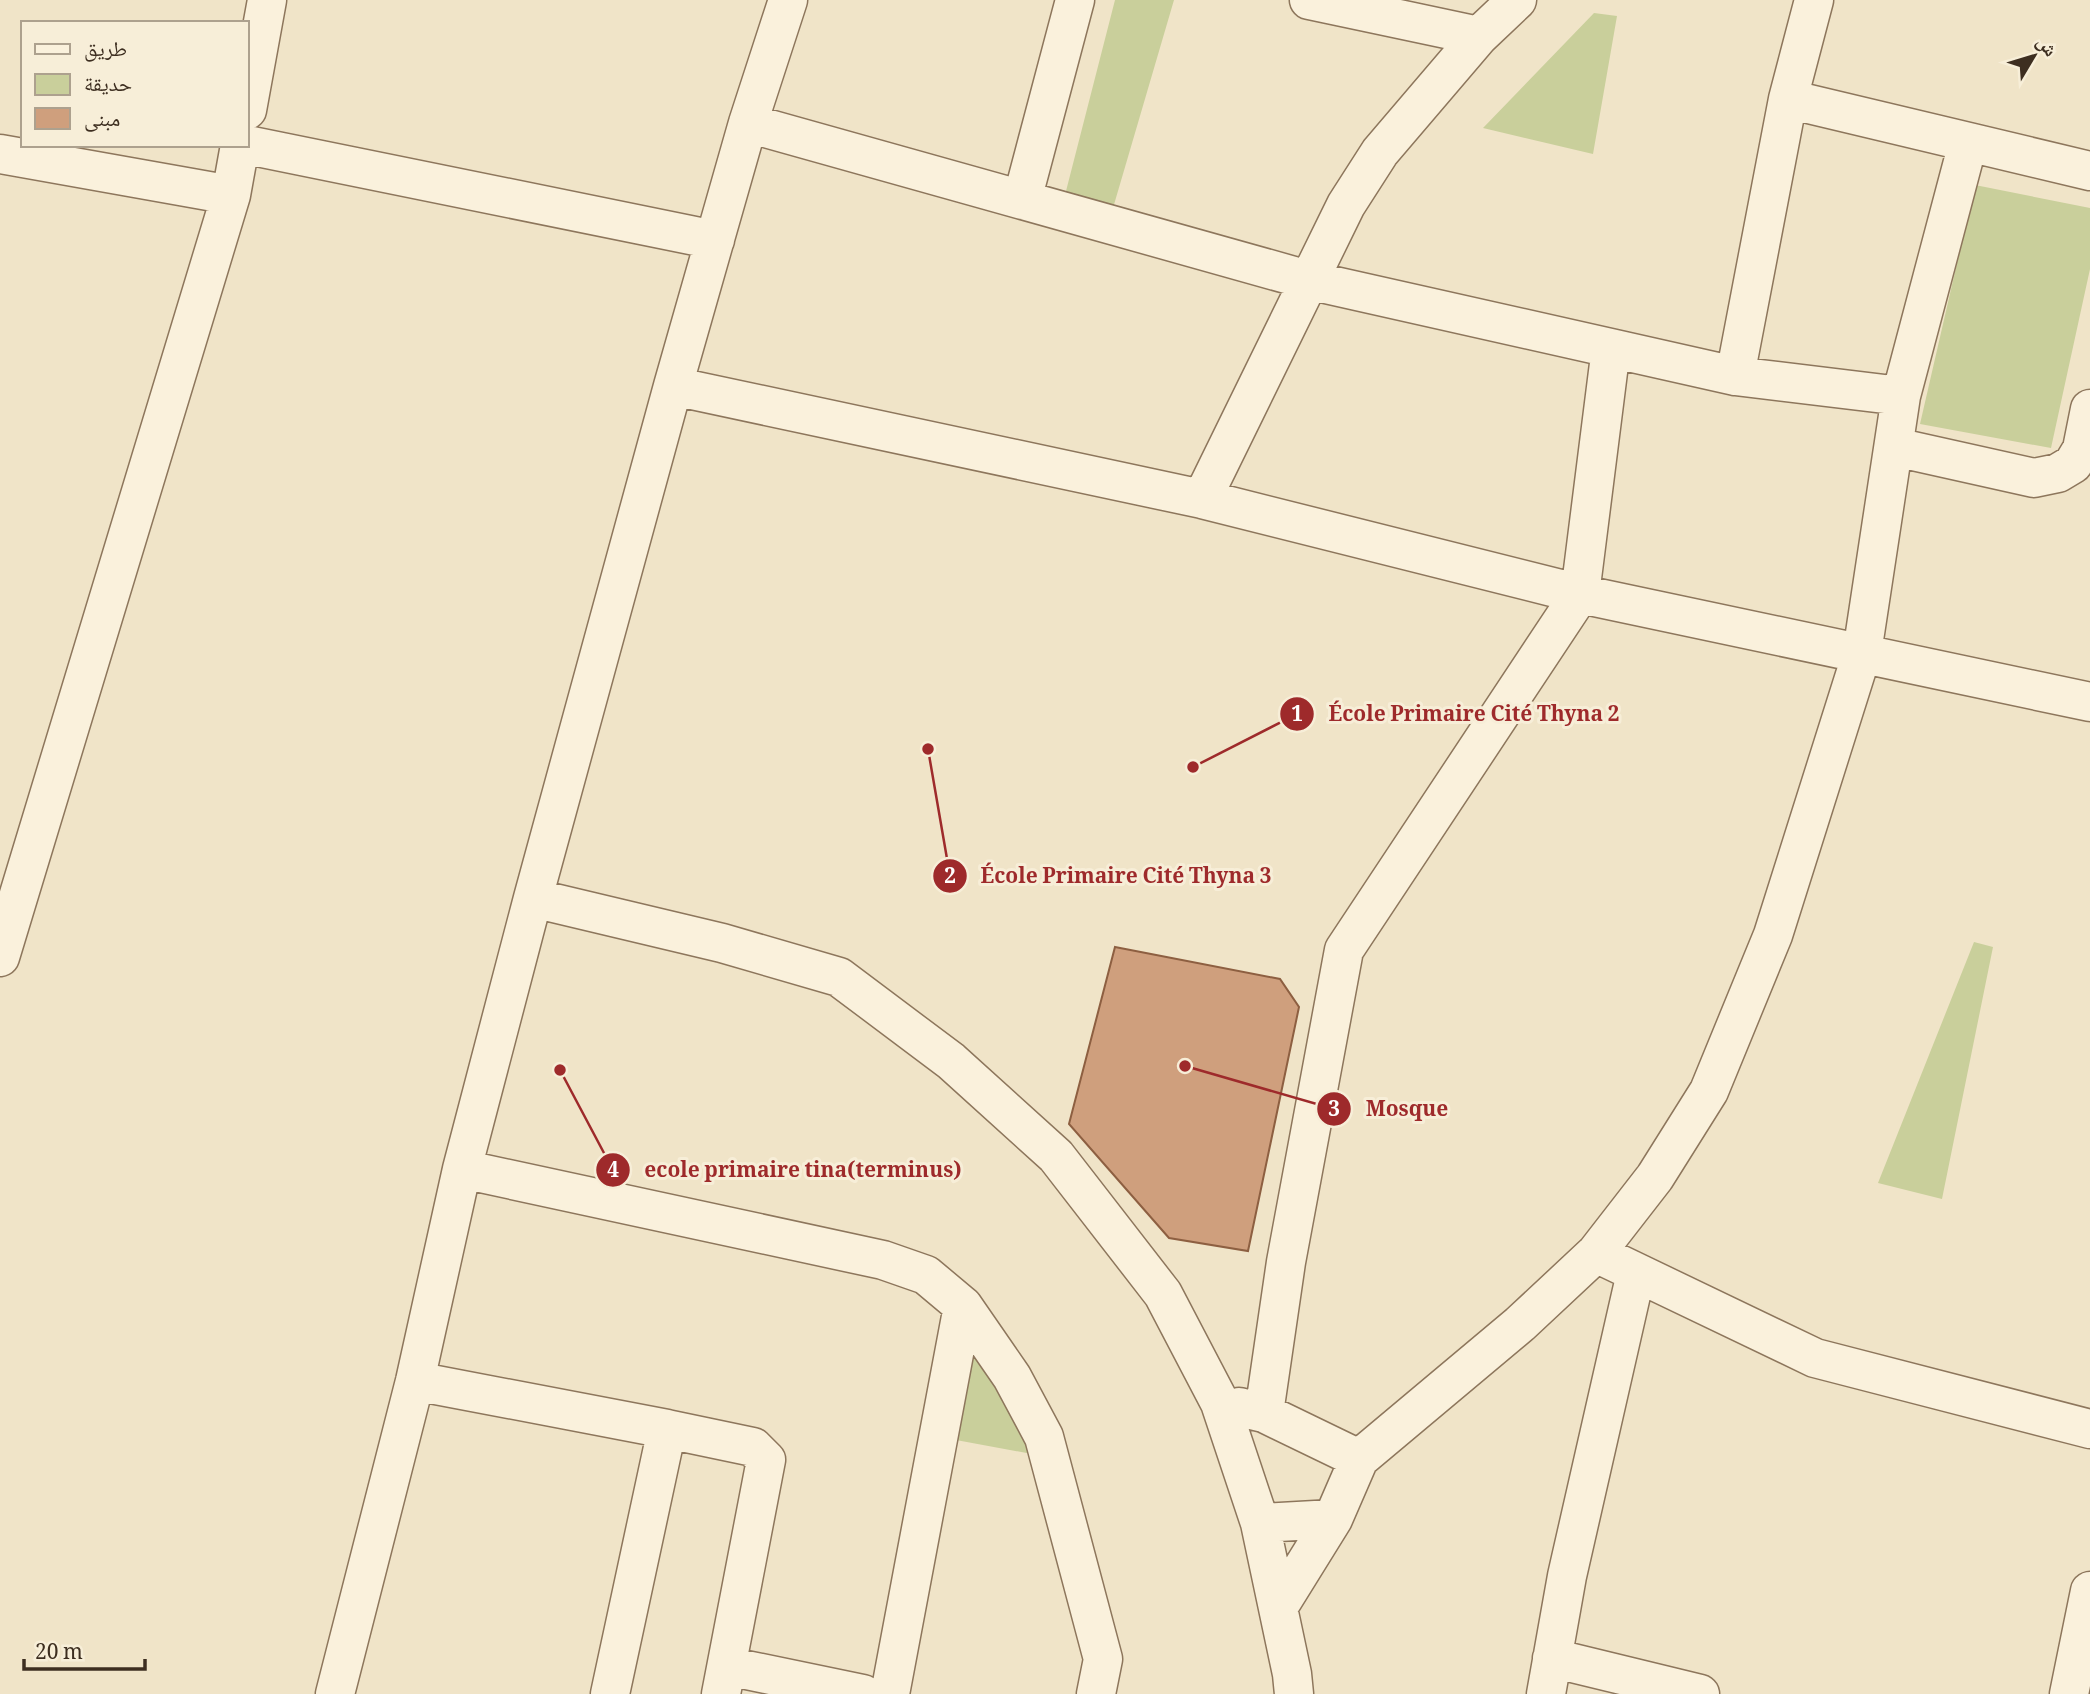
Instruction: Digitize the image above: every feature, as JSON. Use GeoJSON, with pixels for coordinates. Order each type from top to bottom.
{"type":"FeatureCollection","features":[{"type":"Feature","properties":{"kind":"street"},"geometry":{"type":"LineString","coordinates":[[248,104],[267,0]]}},
{"type":"Feature","properties":{"kind":"street"},"geometry":{"type":"LineString","coordinates":[[335,1694],[415,1381],[462,1168],[533,898],[673,386],[748,123],[788,0]]}},
{"type":"Feature","properties":{"kind":"street"},"geometry":{"type":"LineString","coordinates":[[1022,200],[1075,0]]}},
{"type":"Feature","properties":{"kind":"street"},"geometry":{"type":"LineString","coordinates":[[1309,0],[1479,36]]}},
{"type":"Feature","properties":{"kind":"street"},"geometry":{"type":"LineString","coordinates":[[1202,499],[1346,205],[1380,152],[1479,36],[1517,0]]}},
{"type":"Feature","properties":{"kind":"street"},"geometry":{"type":"LineString","coordinates":[[1734,376],[1788,99],[1814,0]]}},
{"type":"Feature","properties":{"kind":"street"},"geometry":{"type":"LineString","coordinates":[[1788,99],[2090,171]]}},
{"type":"Feature","properties":{"kind":"street"},"geometry":{"type":"LineString","coordinates":[[748,123],[1308,280],[1734,376],[1901,396]]}},
{"type":"Feature","properties":{"kind":"street"},"geometry":{"type":"LineString","coordinates":[[1279,1606],[1333,1519],[1359,1459],[1520,1324],[1596,1254],[1655,1177],[1709,1091],[1773,934],[1862,653],[1901,396],[1968,143]]}},
{"type":"Feature","properties":{"kind":"street"},"geometry":{"type":"LineString","coordinates":[[248,145],[715,240]]}},
{"type":"Feature","properties":{"kind":"street"},"geometry":{"type":"LineString","coordinates":[[0,957],[230,195],[240,147]]}},
{"type":"Feature","properties":{"kind":"street"},"geometry":{"type":"LineString","coordinates":[[0,154],[230,195]]}},
{"type":"Feature","properties":{"kind":"street"},"geometry":{"type":"LineString","coordinates":[[1264,1413],[1284,1275],[1344,950],[1580,594],[1611,348]]}},
{"type":"Feature","properties":{"kind":"street"},"geometry":{"type":"LineString","coordinates":[[673,386],[1202,499],[1580,594],[2090,702]]}},
{"type":"Feature","properties":{"kind":"street"},"geometry":{"type":"LineString","coordinates":[[1895,447],[2034,478],[2058,473],[2073,464],[2082,449],[2090,409]]}},
{"type":"Feature","properties":{"kind":"street"},"geometry":{"type":"LineString","coordinates":[[533,898],[722,943],[839,977],[951,1061],[1056,1156],[1163,1294],[1220,1403],[1260,1523],[1279,1606],[1294,1694]]}},
{"type":"Feature","properties":{"kind":"street"},"geometry":{"type":"LineString","coordinates":[[462,1168],[883,1260],[926,1275],[964,1306],[1012,1377],[1044,1437],[1103,1658],[1096,1694]]}},
{"type":"Feature","properties":{"kind":"street"},"geometry":{"type":"LineString","coordinates":[[1596,1254],[1815,1358],[2090,1429]]}},
{"type":"Feature","properties":{"kind":"street"},"geometry":{"type":"LineString","coordinates":[[1636,1273],[1567,1576],[1549,1676],[1700,1694]]}},
{"type":"Feature","properties":{"kind":"street"},"geometry":{"type":"LineString","coordinates":[[890,1694],[964,1306]]}},
{"type":"Feature","properties":{"kind":"street"},"geometry":{"type":"LineString","coordinates":[[415,1381],[753,1447],[766,1460],[724,1680],[863,1694]]}},
{"type":"Feature","properties":{"kind":"street"},"geometry":{"type":"LineString","coordinates":[[1220,1403],[1264,1413],[1359,1459]]}},
{"type":"Feature","properties":{"kind":"street"},"geometry":{"type":"LineString","coordinates":[[610,1694],[667,1429]]}},
{"type":"Feature","properties":{"kind":"street"},"geometry":{"type":"LineString","coordinates":[[1260,1523],[1333,1519]]}},
{"type":"Feature","properties":{"kind":"street"},"geometry":{"type":"LineString","coordinates":[[2069,1694],[2090,1591]]}},
{"type":"Feature","properties":{"kind":"green space"},"geometry":{"type":"Polygon","coordinates":[[[1115,0],[1174,0],[1113,208],[1065,195],[1115,0]]]}},
{"type":"Feature","properties":{"kind":"green space"},"geometry":{"type":"Polygon","coordinates":[[[1594,13],[1617,16],[1593,154],[1483,128],[1594,13]]]}},
{"type":"Feature","properties":{"kind":"green space"},"geometry":{"type":"Polygon","coordinates":[[[1975,185],[2090,208],[2090,269],[2051,448],[1920,424],[1975,185]]]}},
{"type":"Feature","properties":{"kind":"green space"},"geometry":{"type":"Polygon","coordinates":[[[1974,942],[1993,947],[1942,1199],[1878,1183],[1974,942]]]}},
{"type":"Feature","properties":{"kind":"green space"},"geometry":{"type":"Polygon","coordinates":[[[972,1354],[979,1356],[1032,1454],[956,1440],[972,1354]]]}},
{"type":"Feature","properties":{"kind":"building"},"geometry":{"type":"Polygon","coordinates":[[[1115,947],[1280,979],[1299,1007],[1248,1251],[1169,1238],[1069,1124],[1115,947]]]}},
{"type":"Feature","properties":{"kind":"place","name":"École Primaire Cité Thyna 3"},"geometry":{"type":"Point","coordinates":[928,749]}},
{"type":"Feature","properties":{"kind":"place","name":"École Primaire Cité Thyna 2"},"geometry":{"type":"Point","coordinates":[1193,767]}},
{"type":"Feature","properties":{"kind":"place","name":"Mosque"},"geometry":{"type":"Point","coordinates":[1185,1066]}},
{"type":"Feature","properties":{"kind":"place","name":"ecole primaire tina(terminus)"},"geometry":{"type":"Point","coordinates":[560,1070]}}]}
